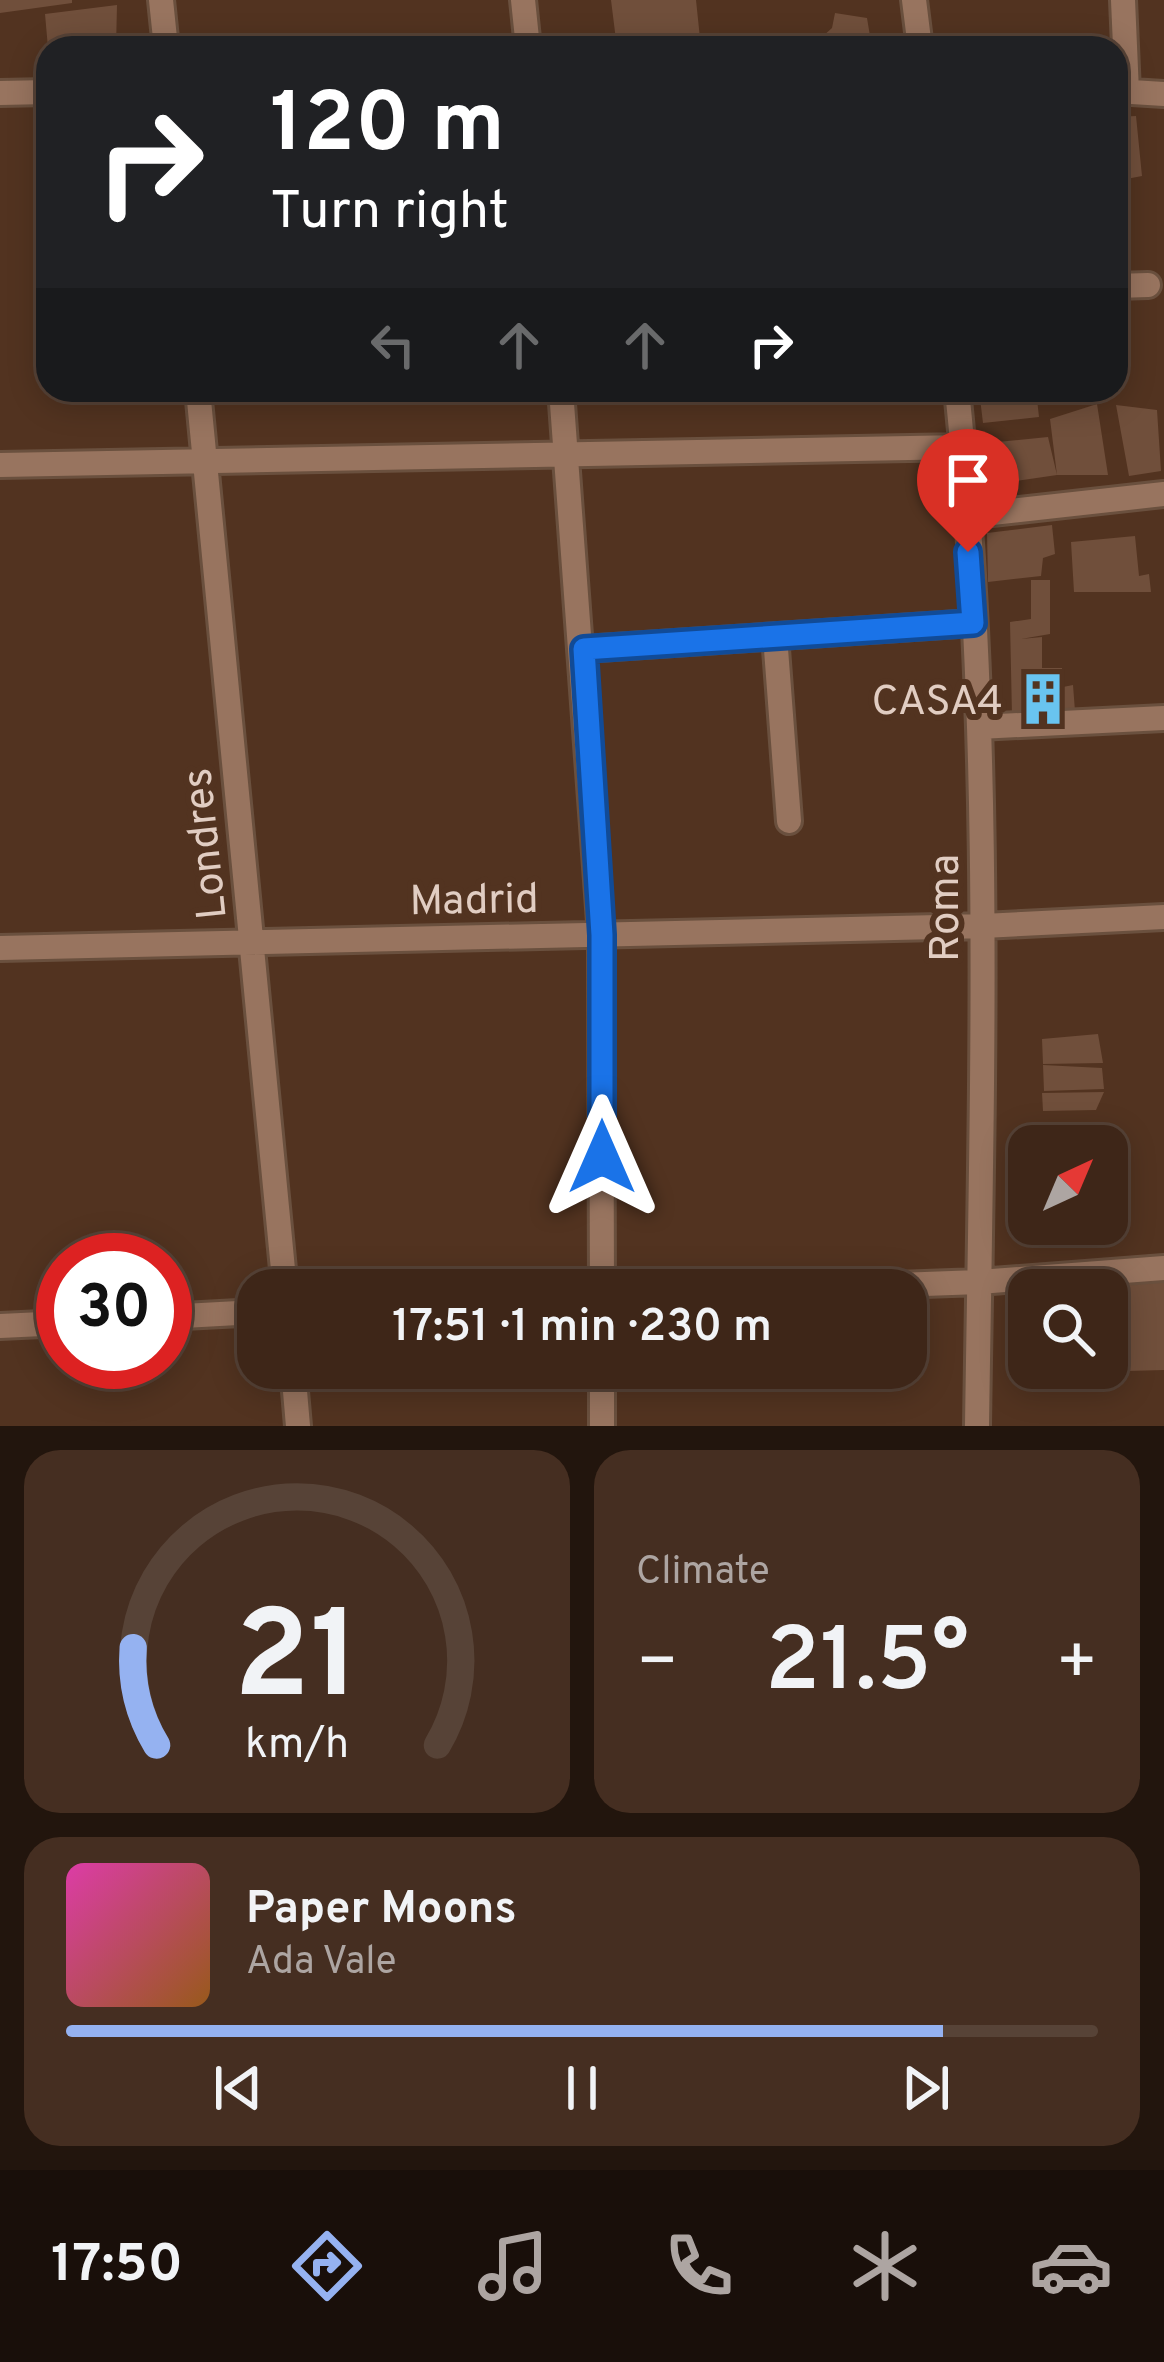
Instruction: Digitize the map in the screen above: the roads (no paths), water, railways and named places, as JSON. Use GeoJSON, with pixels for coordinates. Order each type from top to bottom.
{"type":"FeatureCollection","features":[{"type":"Feature","properties":{"kind":"street"},"geometry":{"type":"LineString","coordinates":[[161,0],[165,36]]}},
{"type":"Feature","properties":{"kind":"street"},"geometry":{"type":"LineString","coordinates":[[523,0],[527,36]]}},
{"type":"Feature","properties":{"kind":"street"},"geometry":{"type":"LineString","coordinates":[[914,0],[918,36]]}},
{"type":"Feature","properties":{"kind":"street"},"geometry":{"type":"LineString","coordinates":[[1122,36],[1123,0]]}},
{"type":"Feature","properties":{"kind":"street"},"geometry":{"type":"LineString","coordinates":[[1128,91],[1164,94]]}},
{"type":"Feature","properties":{"kind":"street"},"geometry":{"type":"LineString","coordinates":[[0,92],[36,92]]}},
{"type":"Feature","properties":{"kind":"street"},"geometry":{"type":"LineString","coordinates":[[1128,286],[1148,285]]}},
{"type":"Feature","properties":{"kind":"street","name":"Londres"},"geometry":{"type":"LineString","coordinates":[[199,402],[283,1269]]}},
{"type":"Feature","properties":{"kind":"street"},"geometry":{"type":"LineString","coordinates":[[562,402],[602,935],[602,1269]]}},
{"type":"Feature","properties":{"kind":"street","name":"Roma"},"geometry":{"type":"LineString","coordinates":[[958,402],[979,727],[983,926],[977,1426]]}},
{"type":"Feature","properties":{"kind":"street"},"geometry":{"type":"LineString","coordinates":[[0,465],[963,447]]}},
{"type":"Feature","properties":{"kind":"street"},"geometry":{"type":"LineString","coordinates":[[965,516],[1164,494]]}},
{"type":"Feature","properties":{"kind":"street"},"geometry":{"type":"LineString","coordinates":[[584,649],[973,623]]}},
{"type":"Feature","properties":{"kind":"street"},"geometry":{"type":"LineString","coordinates":[[775,636],[789,821]]}},
{"type":"Feature","properties":{"kind":"street"},"geometry":{"type":"LineString","coordinates":[[979,727],[1164,718]]}},
{"type":"Feature","properties":{"kind":"street","name":"Madrid"},"geometry":{"type":"LineString","coordinates":[[0,949],[983,926],[1164,916]]}},
{"type":"Feature","properties":{"kind":"street"},"geometry":{"type":"LineString","coordinates":[[927,1284],[1164,1268]]}},
{"type":"Feature","properties":{"kind":"street"},"geometry":{"type":"LineString","coordinates":[[192,1316],[237,1313]]}},
{"type":"Feature","properties":{"kind":"street"},"geometry":{"type":"LineString","coordinates":[[0,1326],[36,1324]]}},
{"type":"Feature","properties":{"kind":"street"},"geometry":{"type":"LineString","coordinates":[[294,1389],[298,1426]]}},
{"type":"Feature","properties":{"kind":"street"},"geometry":{"type":"LineString","coordinates":[[602,1389],[602,1426]]}},
{"type":"Feature","properties":{"kind":"place","name":"CASA4"},"geometry":{"type":"Point","coordinates":[1043,699]}}]}
